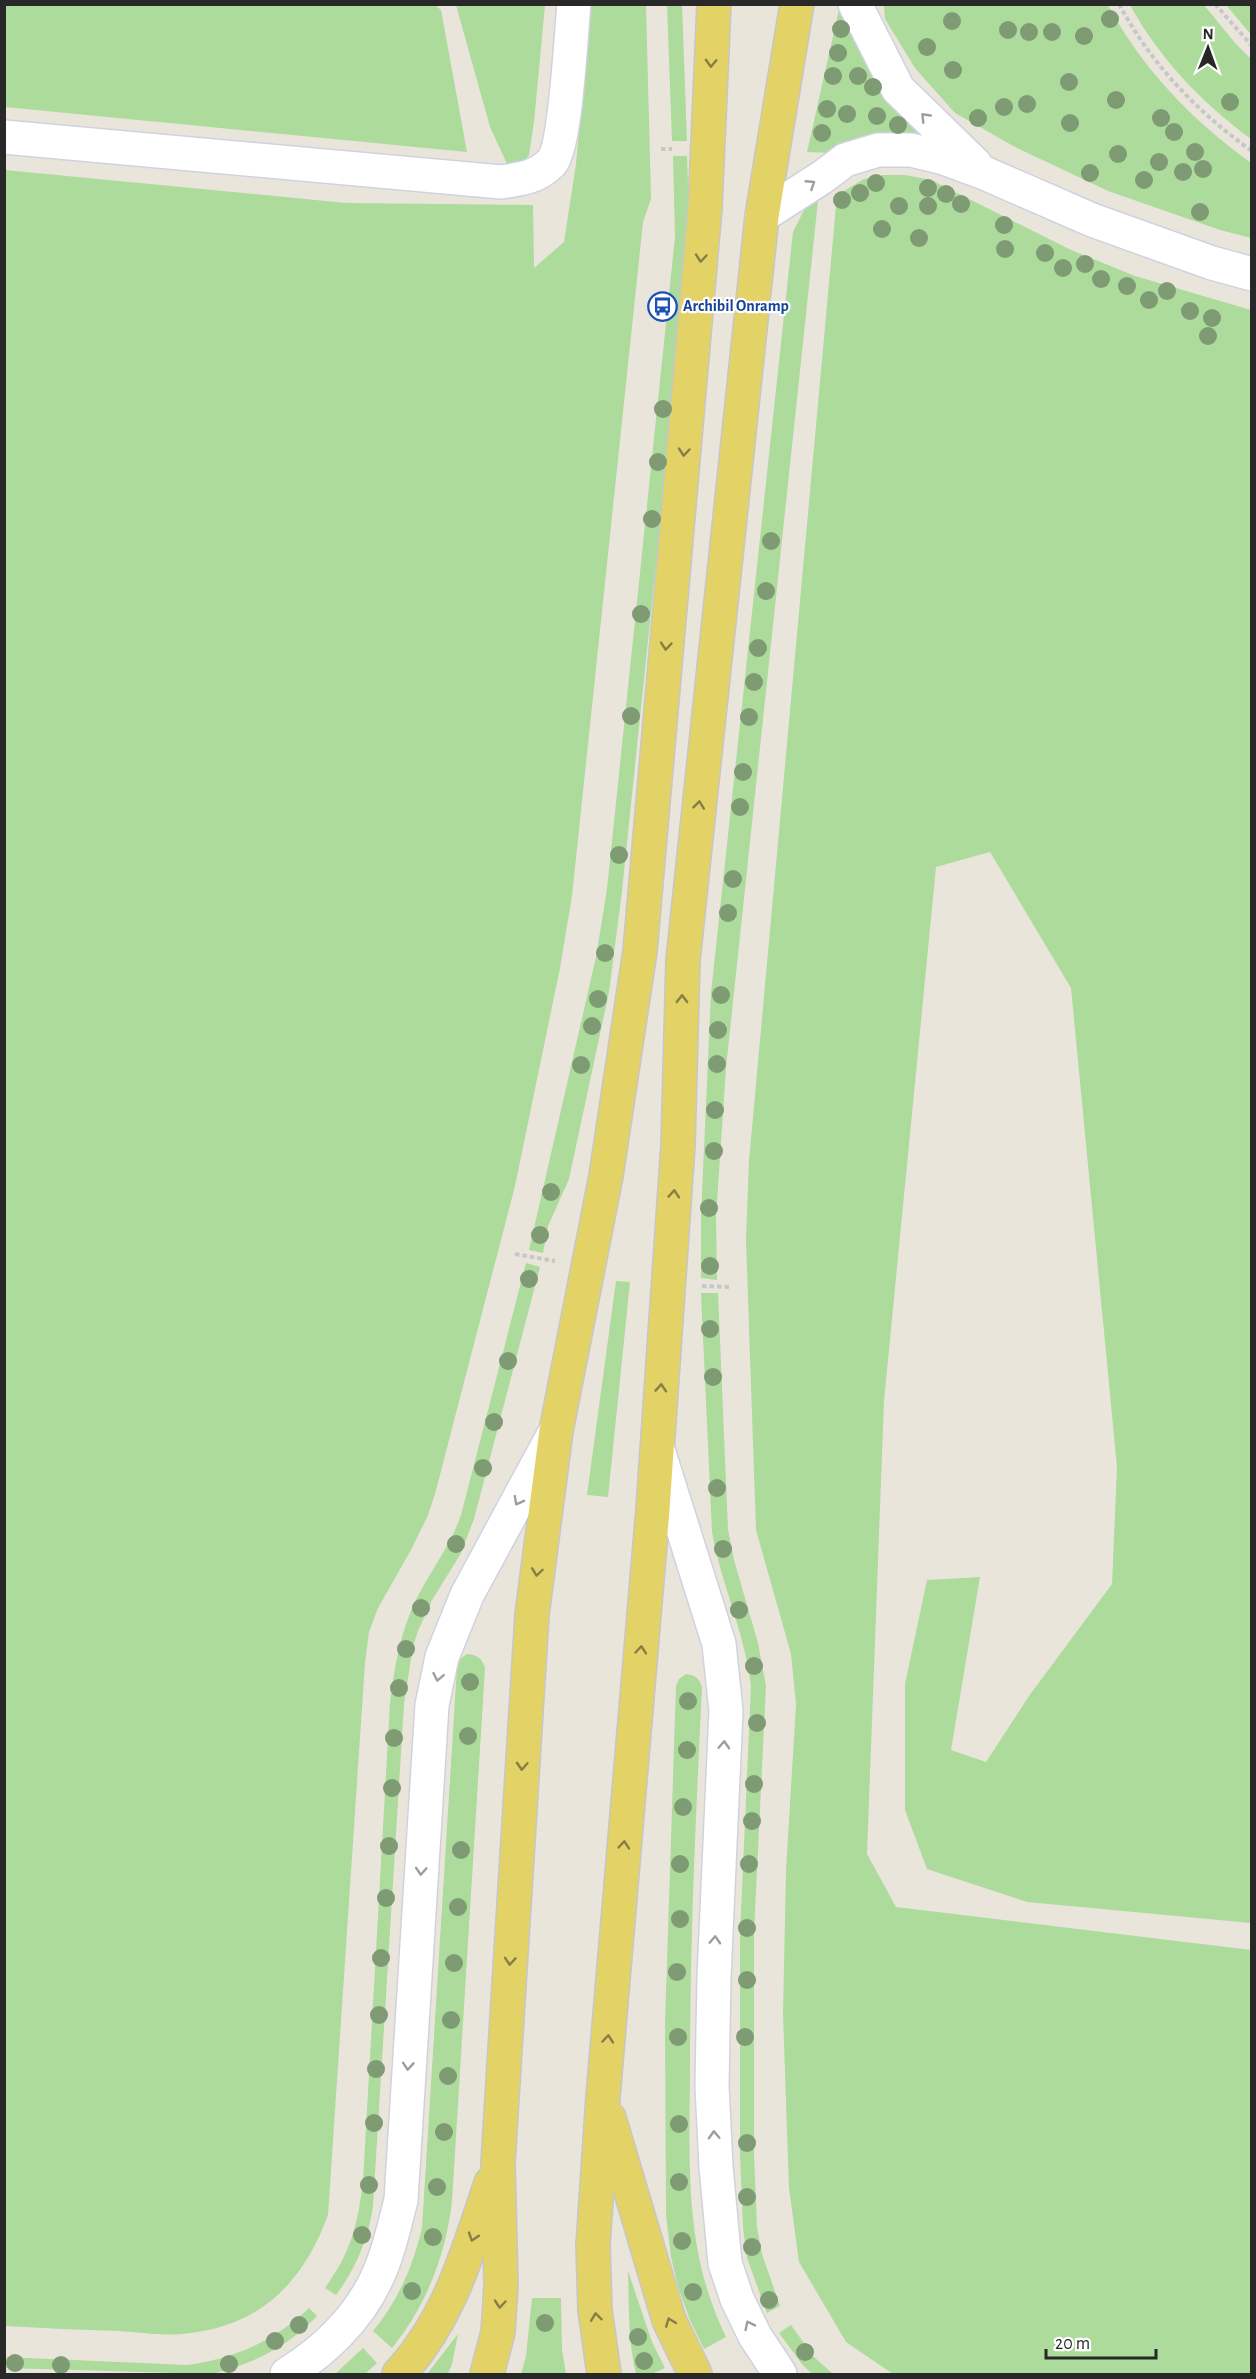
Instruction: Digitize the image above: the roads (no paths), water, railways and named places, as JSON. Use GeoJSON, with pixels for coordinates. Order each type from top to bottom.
{"type":"FeatureCollection","features":[{"type":"Feature","properties":{"kind":"main road"},"geometry":{"type":"LineString","coordinates":[[487,2374],[498,2332],[501,2286],[498,2162],[532,1615],[556,1431],[606,1176],[640,951],[705,208],[714,4]]}},
{"type":"Feature","properties":{"kind":"main road"},"geometry":{"type":"LineString","coordinates":[[604,2374],[595,2310],[592,2245],[657,1447],[678,1145],[683,960],[762,216],[797,4]]}},
{"type":"Feature","properties":{"kind":"main road"},"geometry":{"type":"LineString","coordinates":[[603,2097],[669,2320],[695,2374]]}},
{"type":"Feature","properties":{"kind":"main road"},"geometry":{"type":"LineString","coordinates":[[399,2374],[416,2355],[446,2309],[458,2282],[498,2162]]}},
{"type":"Feature","properties":{"kind":"street"},"geometry":{"type":"LineString","coordinates":[[4,137],[501,182],[530,178],[552,162],[560,138],[574,4]]}},
{"type":"Feature","properties":{"kind":"street"},"geometry":{"type":"LineString","coordinates":[[855,4],[898,89],[982,172]]}},
{"type":"Feature","properties":{"kind":"street"},"geometry":{"type":"LineString","coordinates":[[762,216],[845,160],[878,150],[911,150],[944,158],[1092,220],[1212,263],[1251,274]]}},
{"type":"Feature","properties":{"kind":"street"},"geometry":{"type":"LineString","coordinates":[[287,2374],[313,2358],[348,2323],[376,2281],[391,2240],[400,2200],[432,1716],[442,1657],[467,1595],[556,1431]]}},
{"type":"Feature","properties":{"kind":"street"},"geometry":{"type":"LineString","coordinates":[[657,1447],[719,1644],[723,1673],[726,1711],[714,1977],[712,2086],[716,2167],[725,2263],[741,2308],[755,2336],[780,2374]]}},
{"type":"Feature","properties":{"kind":"place","name":"Archibil Onramp"},"geometry":{"type":"Point","coordinates":[662,306]}}]}
